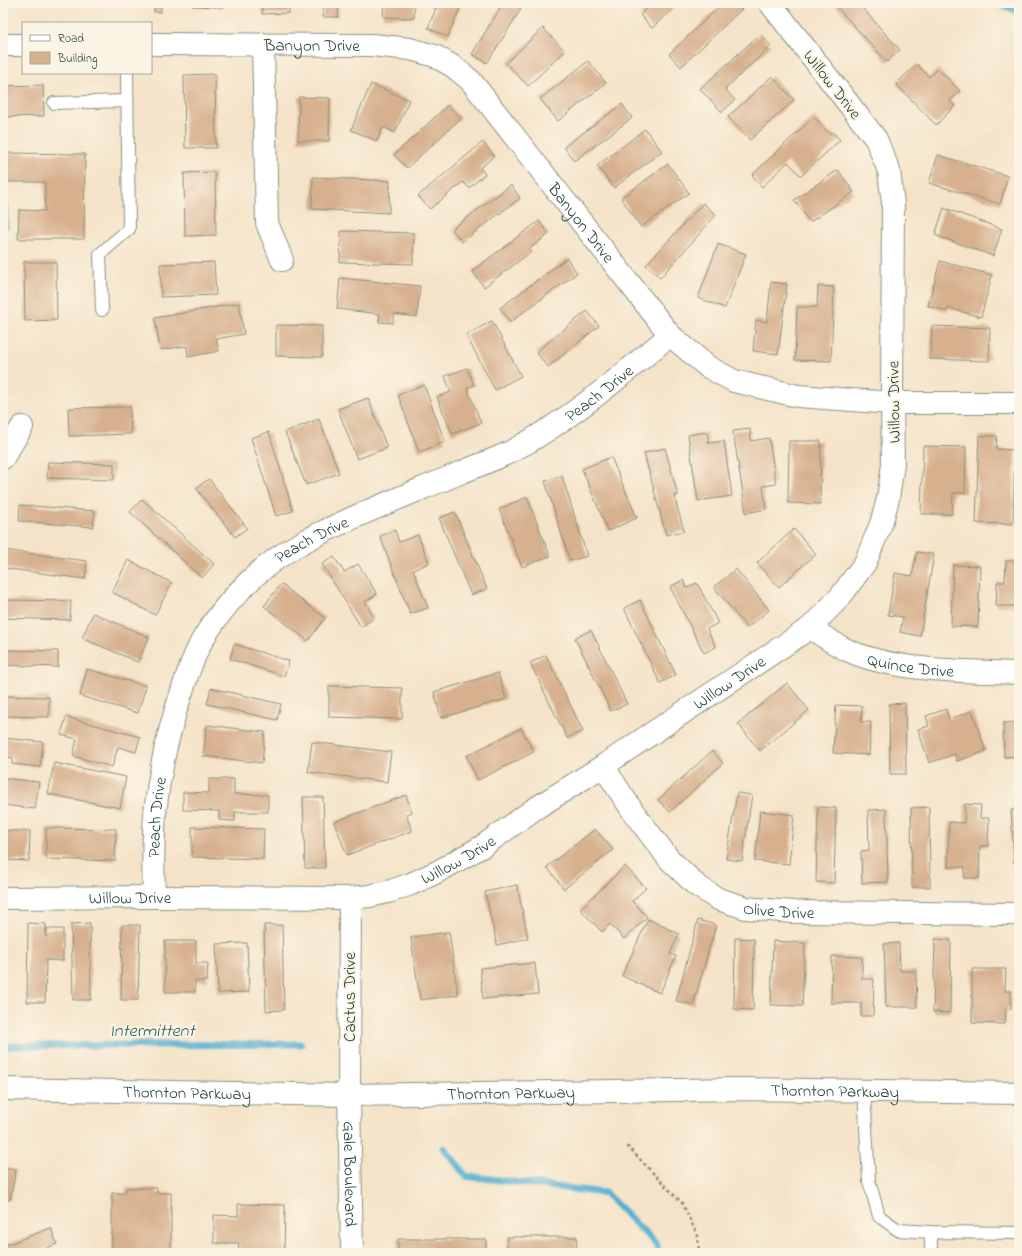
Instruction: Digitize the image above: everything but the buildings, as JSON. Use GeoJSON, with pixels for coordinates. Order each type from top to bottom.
{"type":"FeatureCollection","features":[{"type":"Feature","properties":{"kind":"street","name":"Willow Drive"},"geometry":{"type":"LineString","coordinates":[[3,898],[154,896],[350,898],[370,896],[411,884],[437,872],[483,846],[533,810],[603,766],[810,628],[840,597],[865,563],[881,524],[888,500],[893,464],[892,204],[889,171],[876,139],[770,3]]}},
{"type":"Feature","properties":{"kind":"street","name":"Banyon Drive"},"geometry":{"type":"LineString","coordinates":[[152,44],[372,45],[410,49],[434,56],[454,67],[471,81],[670,335],[708,367],[741,383],[798,396],[892,403],[1019,403]]}},
{"type":"Feature","properties":{"kind":"street"},"geometry":{"type":"LineString","coordinates":[[263,44],[267,223],[282,260]]}},
{"type":"Feature","properties":{"kind":"street"},"geometry":{"type":"LineString","coordinates":[[3,45],[22,45]]}},
{"type":"Feature","properties":{"kind":"street","name":"Peach Drive"},"geometry":{"type":"LineString","coordinates":[[154,896],[153,853],[155,813],[170,733],[178,702],[189,670],[205,635],[225,607],[255,574],[280,556],[305,541],[342,523],[512,451],[556,424],[602,392],[670,335]]}},
{"type":"Feature","properties":{"kind":"street"},"geometry":{"type":"LineString","coordinates":[[3,458],[22,427]]}},
{"type":"Feature","properties":{"kind":"street","name":"Quince Drive"},"geometry":{"type":"LineString","coordinates":[[810,628],[847,650],[880,661],[923,668],[1019,673]]}},
{"type":"Feature","properties":{"kind":"street","name":"Olive Drive"},"geometry":{"type":"LineString","coordinates":[[603,766],[634,813],[669,859],[696,885],[718,899],[746,908],[794,912],[1019,914]]}},
{"type":"Feature","properties":{"kind":"street","name":"Cactus Drive"},"geometry":{"type":"LineString","coordinates":[[349,1095],[350,898]]}},
{"type":"Feature","properties":{"kind":"street","name":"Thornton Parkway"},"geometry":{"type":"LineString","coordinates":[[3,1089],[349,1095],[740,1090],[1019,1093]]}},
{"type":"Feature","properties":{"kind":"street","name":"Gale Boulevard"},"geometry":{"type":"LineString","coordinates":[[349,1095],[352,1253]]}},
{"type":"Feature","properties":{"kind":"lane"},"geometry":{"type":"LineString","coordinates":[[102,310],[100,254],[129,229],[127,74]]}},
{"type":"Feature","properties":{"kind":"lane"},"geometry":{"type":"LineString","coordinates":[[54,103],[127,101]]}},
{"type":"Feature","properties":{"kind":"lane"},"geometry":{"type":"LineString","coordinates":[[864,1091],[869,1181],[879,1216],[898,1230],[930,1232],[1019,1233]]}},
{"type":"Feature","properties":{"kind":"lane"},"geometry":{"type":"LineString","coordinates":[[930,1232],[931,1253]]}},
{"type":"Feature","properties":{"kind":"path"},"geometry":{"type":"LineString","coordinates":[[627,1146],[682,1203],[698,1236],[699,1253]]}},
{"type":"Feature","properties":{"kind":"water"},"geometry":{"type":"Polygon","coordinates":[[[3,204],[7,204],[8,228],[3,228],[3,204]]]}},
{"type":"Feature","properties":{"kind":"waterway"},"geometry":{"type":"LineString","coordinates":[[999,3],[1019,12]]}},
{"type":"Feature","properties":{"kind":"waterway","name":"Intermittent"},"geometry":{"type":"LineString","coordinates":[[3,1046],[301,1044]]}},
{"type":"Feature","properties":{"kind":"waterway"},"geometry":{"type":"LineString","coordinates":[[444,1148],[466,1176],[605,1193],[655,1243],[659,1253]]}}]}
